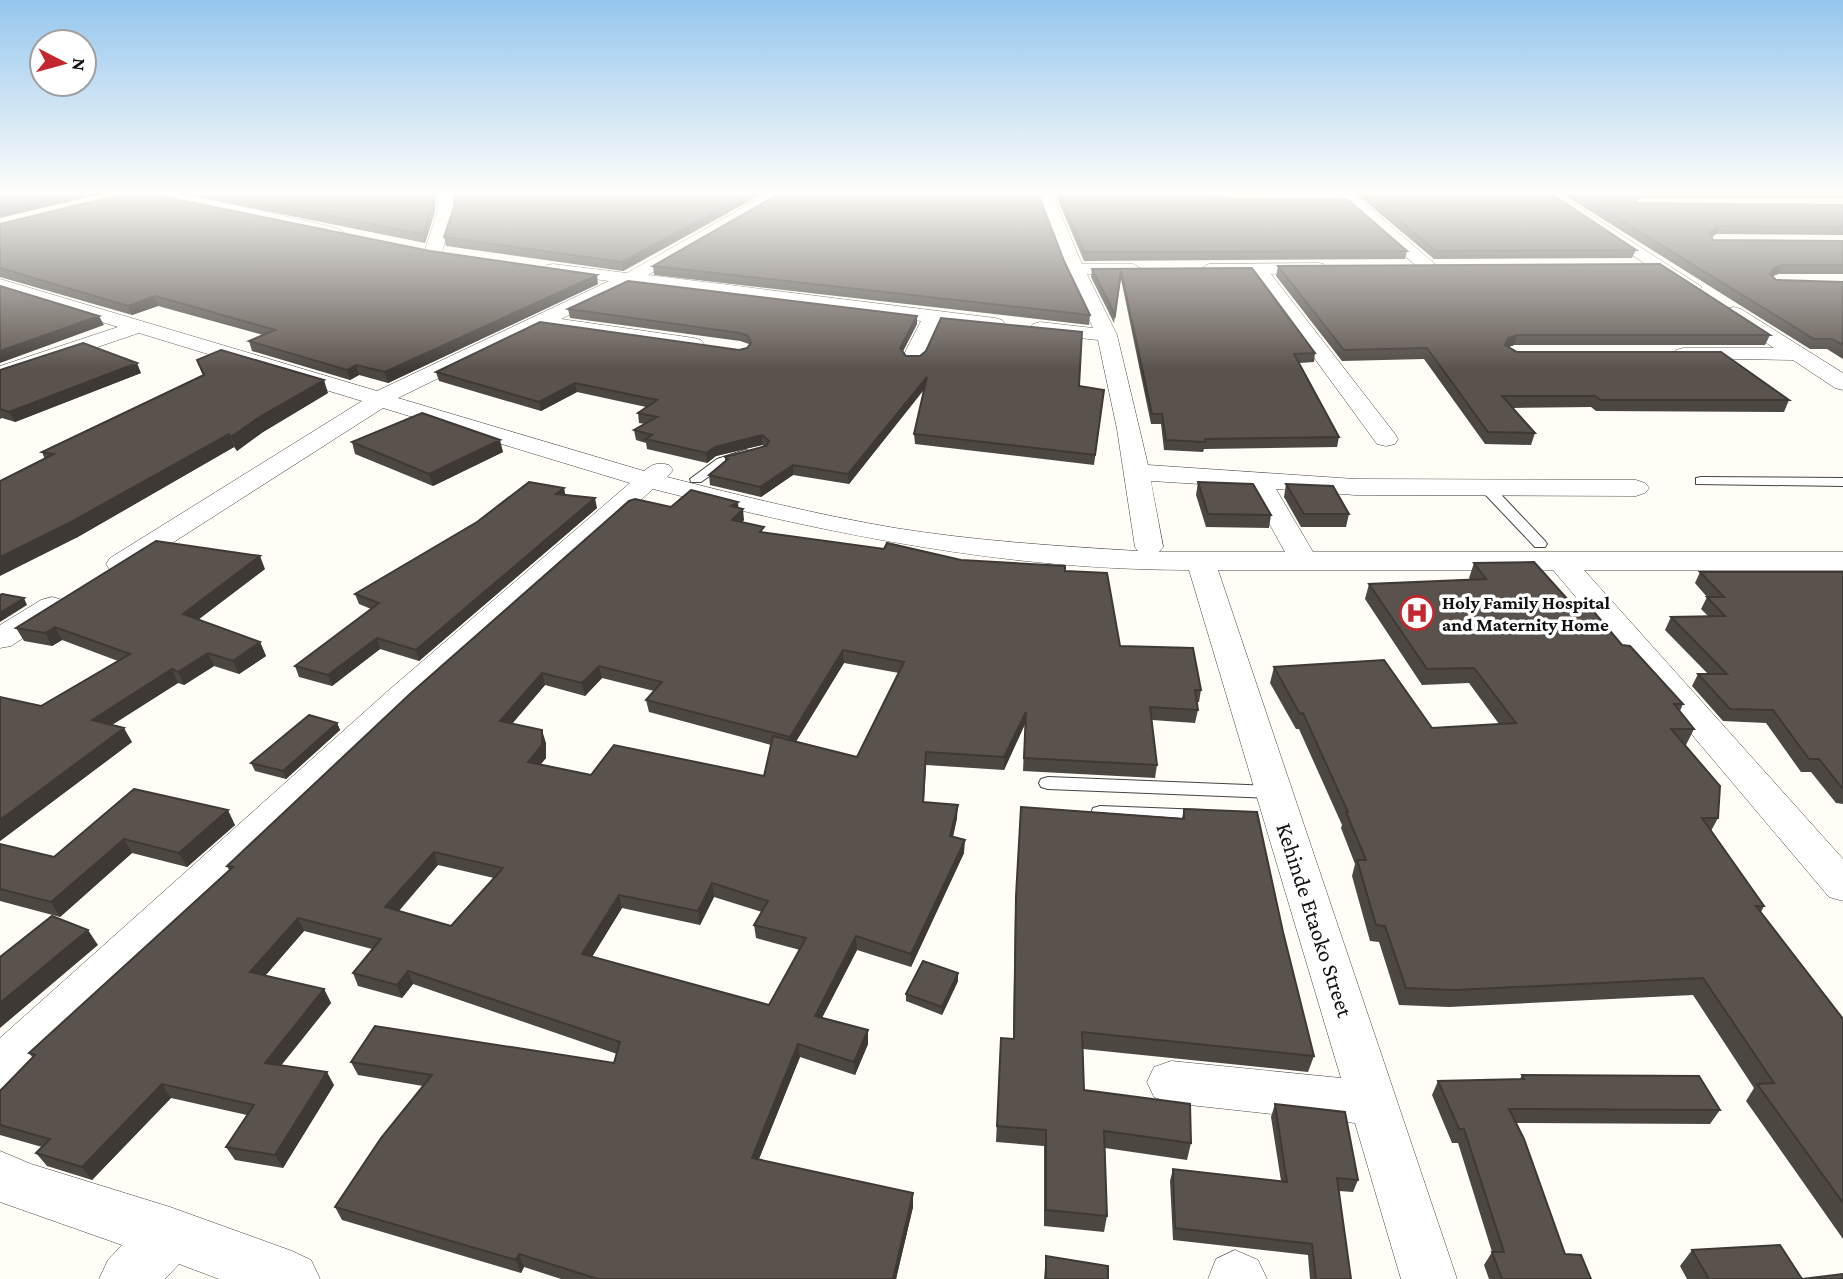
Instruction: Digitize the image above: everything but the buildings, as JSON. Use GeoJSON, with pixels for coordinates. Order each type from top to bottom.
{"type":"FeatureCollection","features":[{"type":"Feature","properties":{"kind":"street"},"geometry":{"type":"LineString","coordinates":[[107,572],[387,395],[627,280],[678,251]]}},
{"type":"Feature","properties":{"kind":"street"},"geometry":{"type":"LineString","coordinates":[[1068,251],[1107,335],[1137,472],[1149,547]]}},
{"type":"Feature","properties":{"kind":"street"},"geometry":{"type":"LineString","coordinates":[[1403,268],[1436,267],[1416,251]]}},
{"type":"Feature","properties":{"kind":"street"},"geometry":{"type":"LineString","coordinates":[[1637,251],[1843,383]]}},
{"type":"Feature","properties":{"kind":"street"},"geometry":{"type":"LineString","coordinates":[[1629,266],[1660,266]]}},
{"type":"Feature","properties":{"kind":"street"},"geometry":{"type":"LineString","coordinates":[[538,267],[933,317],[1107,335]]}},
{"type":"Feature","properties":{"kind":"street"},"geometry":{"type":"LineString","coordinates":[[1193,269],[1337,268]]}},
{"type":"Feature","properties":{"kind":"street"},"geometry":{"type":"LineString","coordinates":[[1075,269],[1153,269]]}},
{"type":"Feature","properties":{"kind":"street"},"geometry":{"type":"LineString","coordinates":[[1258,269],[1386,439]]}},
{"type":"Feature","properties":{"kind":"street"},"geometry":{"type":"LineString","coordinates":[[4,280],[786,515],[908,538],[987,549],[1201,562],[1300,554]]}},
{"type":"Feature","properties":{"kind":"street"},"geometry":{"type":"LineString","coordinates":[[913,358],[933,317]]}},
{"type":"Feature","properties":{"kind":"street"},"geometry":{"type":"LineString","coordinates":[[540,322],[713,346]]}},
{"type":"Feature","properties":{"kind":"street"},"geometry":{"type":"LineString","coordinates":[[0,373],[149,324]]}},
{"type":"Feature","properties":{"kind":"street"},"geometry":{"type":"LineString","coordinates":[[1661,354],[1797,354]]}},
{"type":"Feature","properties":{"kind":"street"},"geometry":{"type":"LineString","coordinates":[[1137,472],[1355,486],[1636,488]]}},
{"type":"Feature","properties":{"kind":"street"},"geometry":{"type":"LineString","coordinates":[[0,1068],[401,697],[654,475],[696,479],[800,504],[909,523],[1003,536],[1149,547],[1300,554],[1550,552],[1843,544]]}},
{"type":"Feature","properties":{"kind":"street"},"geometry":{"type":"LineString","coordinates":[[1258,480],[1300,554]]}},
{"type":"Feature","properties":{"kind":"street"},"geometry":{"type":"LineString","coordinates":[[1550,552],[1843,561]]}},
{"type":"Feature","properties":{"kind":"street"},"geometry":{"type":"LineString","coordinates":[[1550,552],[1843,886]]}},
{"type":"Feature","properties":{"kind":"street","name":"Kehinde Etaoko Street"},"geometry":{"type":"LineString","coordinates":[[1201,562],[1273,810],[1373,1103],[1429,1279]]}},
{"type":"Feature","properties":{"kind":"street"},"geometry":{"type":"LineString","coordinates":[[0,639],[71,594]]}},
{"type":"Feature","properties":{"kind":"street"},"geometry":{"type":"LineString","coordinates":[[1171,1082],[1373,1103]]}},
{"type":"Feature","properties":{"kind":"street"},"geometry":{"type":"LineString","coordinates":[[0,1175],[22,1186],[170,1234],[292,1279]]}},
{"type":"Feature","properties":{"kind":"street"},"geometry":{"type":"LineString","coordinates":[[127,1279],[170,1234]]}},
{"type":"Feature","properties":{"kind":"lane"},"geometry":{"type":"LineString","coordinates":[[696,479],[721,462],[761,451]]}},
{"type":"Feature","properties":{"kind":"lane"},"geometry":{"type":"LineString","coordinates":[[1700,481],[1843,482]]}},
{"type":"Feature","properties":{"kind":"lane"},"geometry":{"type":"LineString","coordinates":[[1485,486],[1550,552]]}},
{"type":"Feature","properties":{"kind":"lane"},"geometry":{"type":"LineString","coordinates":[[1048,783],[1273,810]]}},
{"type":"Feature","properties":{"kind":"lane"},"geometry":{"type":"LineString","coordinates":[[1084,813],[1221,817]]}},
{"type":"Feature","properties":{"kind":"place","name":"Holy Family Hospital and Maternity Home"},"geometry":{"type":"Point","coordinates":[1417,613]}}]}
